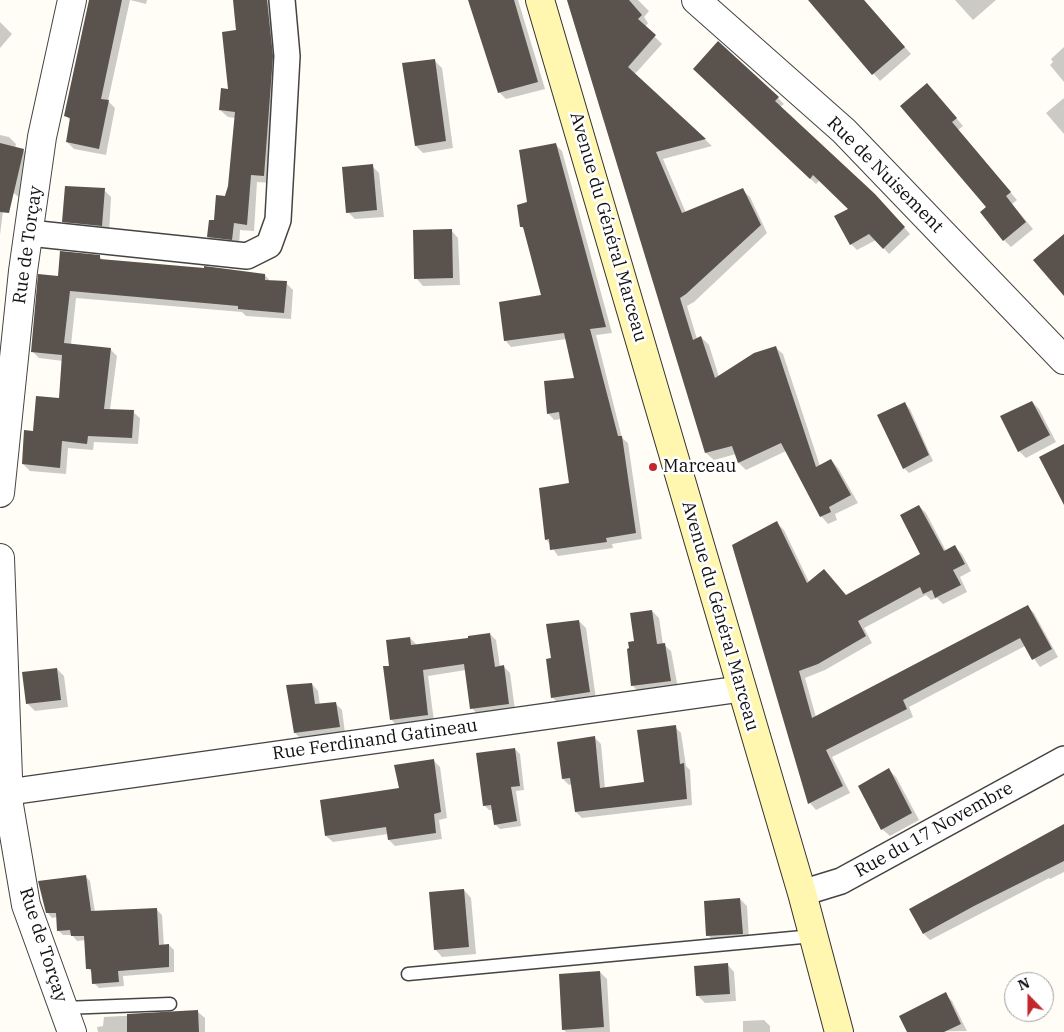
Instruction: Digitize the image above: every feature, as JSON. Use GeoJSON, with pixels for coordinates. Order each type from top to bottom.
{"type":"FeatureCollection","features":[{"type":"Feature","properties":{"kind":"main road","name":"Avenue du Général Marceau"},"geometry":{"type":"LineString","coordinates":[[540,0],[640,338],[740,688],[802,893],[839,1032]]}},
{"type":"Feature","properties":{"kind":"street","name":"Rue de Torçay"},"geometry":{"type":"LineString","coordinates":[[0,493],[29,233],[42,137],[72,0]]}},
{"type":"Feature","properties":{"kind":"street"},"geometry":{"type":"LineString","coordinates":[[29,233],[247,256],[269,245],[278,220],[286,56],[282,0]]}},
{"type":"Feature","properties":{"kind":"street","name":"Rue de Nuisement"},"geometry":{"type":"LineString","coordinates":[[696,0],[844,132],[1064,360]]}},
{"type":"Feature","properties":{"kind":"street","name":"Rue de Torçay"},"geometry":{"type":"LineString","coordinates":[[0,558],[9,792],[26,905],[67,1020]]}},
{"type":"Feature","properties":{"kind":"street","name":"Rue Ferdinand Gatineau"},"geometry":{"type":"LineString","coordinates":[[9,792],[740,688]]}},
{"type":"Feature","properties":{"kind":"street","name":"Rue du 17 Novembre"},"geometry":{"type":"LineString","coordinates":[[802,893],[841,880],[1064,759]]}},
{"type":"Feature","properties":{"kind":"lane"},"geometry":{"type":"LineString","coordinates":[[408,974],[813,936]]}},
{"type":"Feature","properties":{"kind":"lane"},"geometry":{"type":"LineString","coordinates":[[67,1020],[170,1004]]}},
{"type":"Feature","properties":{"kind":"building"},"geometry":{"type":"Polygon","coordinates":[[[89,0],[122,0],[101,99],[109,100],[99,149],[66,142],[70,118],[64,116],[89,0]]]}},
{"type":"Feature","properties":{"kind":"building"},"geometry":{"type":"Polygon","coordinates":[[[233,0],[267,0],[273,56],[264,176],[251,175],[247,225],[234,223],[232,240],[207,237],[209,220],[214,220],[216,195],[225,196],[228,186],[235,112],[219,110],[221,88],[228,89],[222,32],[236,30],[233,0]]]}},
{"type":"Feature","properties":{"kind":"building"},"geometry":{"type":"Polygon","coordinates":[[[468,0],[514,0],[538,82],[498,93],[468,0]]]}},
{"type":"Feature","properties":{"kind":"building"},"geometry":{"type":"Polygon","coordinates":[[[567,0],[629,0],[642,15],[638,19],[656,35],[628,67],[706,139],[656,152],[682,213],[743,188],[761,225],[680,298],[693,340],[701,336],[715,378],[754,353],[776,346],[816,467],[831,459],[851,495],[829,507],[831,512],[820,517],[781,443],[738,463],[732,446],[705,453],[567,0]]]}},
{"type":"Feature","properties":{"kind":"building"},"geometry":{"type":"Polygon","coordinates":[[[808,0],[864,0],[905,47],[872,75],[808,0]]]}},
{"type":"Feature","properties":{"kind":"building"},"geometry":{"type":"Polygon","coordinates":[[[718,41],[779,97],[775,101],[875,194],[905,227],[883,249],[869,234],[850,245],[834,216],[848,209],[813,175],[810,179],[693,69],[718,41]]]}},
{"type":"Feature","properties":{"kind":"building"},"geometry":{"type":"Polygon","coordinates":[[[435,59],[446,141],[415,146],[402,63],[435,59]]]}},
{"type":"Feature","properties":{"kind":"building"},"geometry":{"type":"Polygon","coordinates":[[[927,83],[957,118],[952,122],[1011,192],[1006,196],[1026,222],[1003,241],[980,212],[986,207],[900,106],[927,83]]]}},
{"type":"Feature","properties":{"kind":"building"},"geometry":{"type":"Polygon","coordinates":[[[0,143],[24,149],[9,213],[0,212],[0,143]]]}},
{"type":"Feature","properties":{"kind":"building"},"geometry":{"type":"Polygon","coordinates":[[[556,143],[606,327],[590,329],[618,436],[622,436],[636,533],[606,538],[607,542],[550,550],[549,539],[545,540],[539,488],[569,483],[559,412],[547,414],[544,381],[574,378],[564,333],[504,341],[499,302],[541,295],[523,227],[520,227],[517,205],[527,202],[519,150],[556,143]]]}},
{"type":"Feature","properties":{"kind":"building"},"geometry":{"type":"Polygon","coordinates":[[[373,164],[377,210],[346,213],[342,167],[373,164]]]}},
{"type":"Feature","properties":{"kind":"building"},"geometry":{"type":"Polygon","coordinates":[[[65,186],[105,188],[102,226],[62,222],[65,186]]]}},
{"type":"Feature","properties":{"kind":"building"},"geometry":{"type":"Polygon","coordinates":[[[452,229],[453,278],[414,279],[413,230],[452,229]]]}},
{"type":"Feature","properties":{"kind":"building"},"geometry":{"type":"Polygon","coordinates":[[[1064,234],[1064,296],[1033,260],[1064,234]]]}},
{"type":"Feature","properties":{"kind":"building"},"geometry":{"type":"Polygon","coordinates":[[[60,251],[100,255],[100,259],[204,268],[204,266],[265,274],[265,280],[287,281],[284,313],[238,309],[238,306],[70,291],[64,343],[111,348],[104,409],[134,410],[132,438],[88,436],[87,444],[62,441],[60,468],[22,464],[24,430],[33,431],[36,396],[59,398],[62,355],[31,352],[38,274],[58,276],[60,251]]]}},
{"type":"Feature","properties":{"kind":"building"},"geometry":{"type":"Polygon","coordinates":[[[1032,401],[1050,435],[1018,452],[1000,416],[1032,401]]]}},
{"type":"Feature","properties":{"kind":"building"},"geometry":{"type":"Polygon","coordinates":[[[905,402],[929,455],[903,469],[877,415],[905,402]]]}},
{"type":"Feature","properties":{"kind":"building"},"geometry":{"type":"Polygon","coordinates":[[[1064,444],[1064,505],[1039,457],[1064,444]]]}},
{"type":"Feature","properties":{"kind":"building"},"geometry":{"type":"Polygon","coordinates":[[[919,505],[944,551],[955,545],[965,564],[953,570],[961,585],[935,598],[932,590],[923,594],[920,587],[858,621],[866,636],[818,664],[799,671],[812,718],[1028,605],[1052,649],[1032,660],[1020,638],[903,700],[907,709],[826,750],[843,786],[808,804],[732,545],[777,521],[807,583],[824,569],[846,595],[920,554],[900,515],[919,505]]]}},
{"type":"Feature","properties":{"kind":"building"},"geometry":{"type":"Polygon","coordinates":[[[652,610],[657,644],[665,643],[671,681],[631,686],[627,649],[629,648],[628,642],[634,641],[630,613],[652,610]]]}},
{"type":"Feature","properties":{"kind":"building"},"geometry":{"type":"Polygon","coordinates":[[[579,620],[590,692],[551,698],[546,659],[551,658],[546,624],[579,620]]]}},
{"type":"Feature","properties":{"kind":"building"},"geometry":{"type":"Polygon","coordinates":[[[490,633],[495,667],[504,665],[509,704],[470,709],[464,664],[423,670],[428,715],[390,720],[383,666],[389,666],[386,640],[410,637],[411,645],[468,638],[468,636],[490,633]]]}},
{"type":"Feature","properties":{"kind":"building"},"geometry":{"type":"Polygon","coordinates":[[[57,668],[61,700],[26,704],[22,672],[57,668]]]}},
{"type":"Feature","properties":{"kind":"building"},"geometry":{"type":"Polygon","coordinates":[[[312,683],[315,704],[336,702],[340,727],[294,733],[286,685],[312,683]]]}},
{"type":"Feature","properties":{"kind":"building"},"geometry":{"type":"Polygon","coordinates":[[[676,725],[680,764],[684,763],[687,799],[575,812],[570,778],[562,779],[557,742],[595,736],[600,788],[644,782],[637,730],[676,725]]]}},
{"type":"Feature","properties":{"kind":"building"},"geometry":{"type":"Polygon","coordinates":[[[515,748],[520,786],[511,787],[517,821],[494,825],[491,805],[483,806],[476,753],[515,748]]]}},
{"type":"Feature","properties":{"kind":"building"},"geometry":{"type":"Polygon","coordinates":[[[434,759],[441,812],[434,814],[436,833],[388,840],[386,827],[325,836],[320,800],[399,788],[394,765],[434,759]]]}},
{"type":"Feature","properties":{"kind":"building"},"geometry":{"type":"Polygon","coordinates":[[[889,768],[912,813],[881,830],[858,786],[889,768]]]}},
{"type":"Feature","properties":{"kind":"building"},"geometry":{"type":"Polygon","coordinates":[[[1064,824],[1064,861],[923,934],[909,909],[1064,824]]]}},
{"type":"Feature","properties":{"kind":"building"},"geometry":{"type":"Polygon","coordinates":[[[86,875],[91,911],[157,908],[159,945],[169,944],[169,967],[118,971],[119,982],[92,984],[91,969],[86,969],[84,936],[71,936],[70,930],[57,931],[56,913],[46,913],[38,881],[86,875]]]}},
{"type":"Feature","properties":{"kind":"building"},"geometry":{"type":"Polygon","coordinates":[[[464,889],[469,947],[434,950],[429,892],[464,889]]]}},
{"type":"Feature","properties":{"kind":"building"},"geometry":{"type":"Polygon","coordinates":[[[740,898],[743,934],[706,936],[704,901],[740,898]]]}},
{"type":"Feature","properties":{"kind":"building"},"geometry":{"type":"Polygon","coordinates":[[[728,963],[730,994],[696,996],[694,966],[728,963]]]}},
{"type":"Feature","properties":{"kind":"building"},"geometry":{"type":"Polygon","coordinates":[[[600,971],[604,1027],[562,1030],[559,974],[600,971]]]}},
{"type":"Feature","properties":{"kind":"building"},"geometry":{"type":"Polygon","coordinates":[[[946,992],[961,1024],[944,1032],[907,1032],[899,1016],[946,992]]]}},
{"type":"Feature","properties":{"kind":"building"},"geometry":{"type":"Polygon","coordinates":[[[198,1010],[199,1032],[127,1032],[127,1014],[198,1010]]]}},
{"type":"Feature","properties":{"kind":"place","name":"Marceau"},"geometry":{"type":"Point","coordinates":[653,467]}}]}
